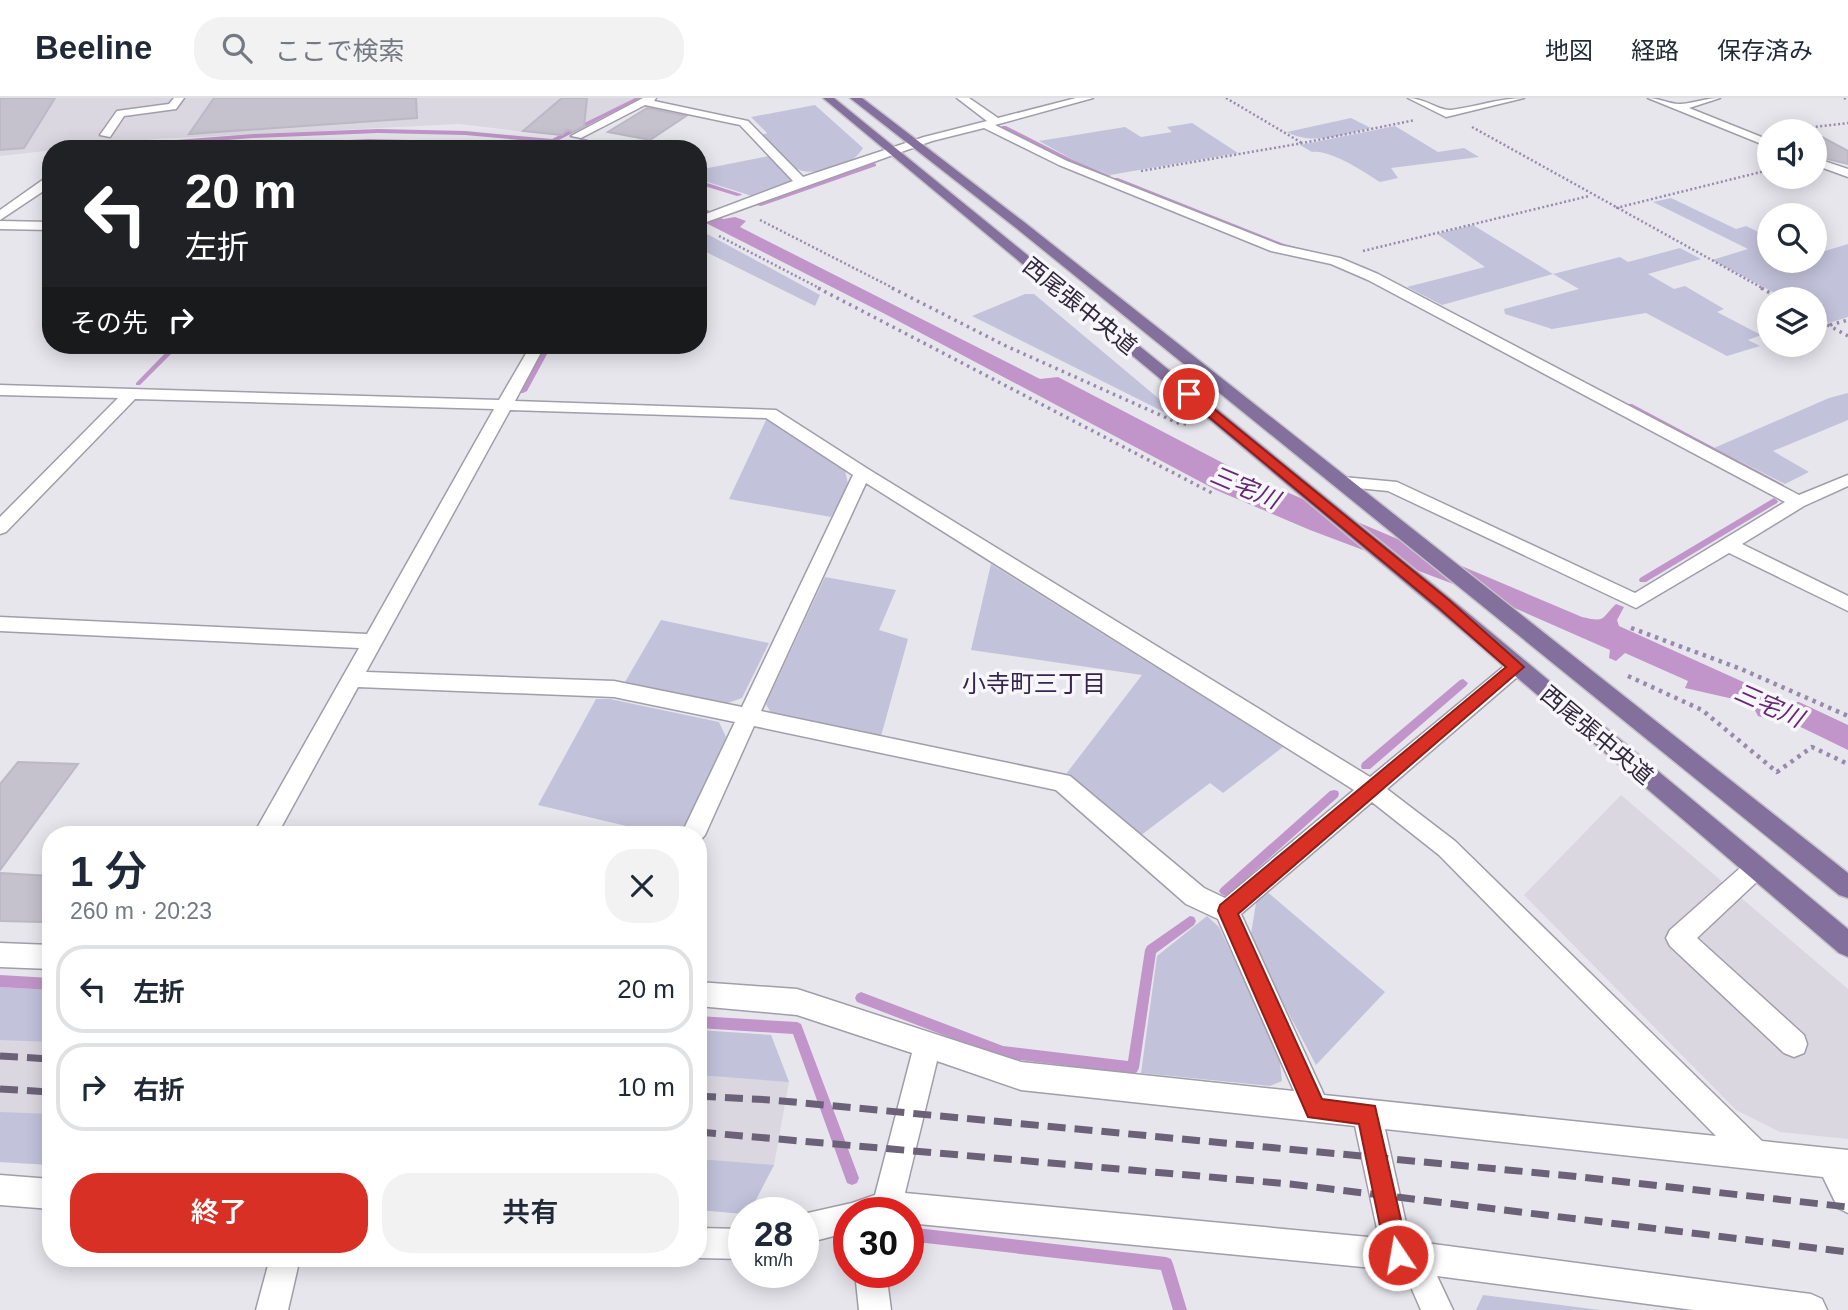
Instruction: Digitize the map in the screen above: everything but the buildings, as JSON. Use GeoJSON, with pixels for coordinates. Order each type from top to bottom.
{"type":"FeatureCollection","features":[{"type":"Feature","properties":{"kind":"main road","name":"西尾張中央道"},"geometry":{"type":"LineString","coordinates":[[828,98],[1445,605],[1848,945]]}},
{"type":"Feature","properties":{"kind":"main road","name":"西尾張中央道"},"geometry":{"type":"LineString","coordinates":[[855,98],[1020,225],[1848,887]]}},
{"type":"Feature","properties":{"kind":"street"},"geometry":{"type":"LineString","coordinates":[[106,135],[121,113],[172,107],[179,98]]}},
{"type":"Feature","properties":{"kind":"street"},"geometry":{"type":"LineString","coordinates":[[962,98],[990,123],[1063,163],[1276,248],[1335,261],[1373,277],[1798,502]]}},
{"type":"Feature","properties":{"kind":"street"},"geometry":{"type":"LineString","coordinates":[[979,98],[1008,118]]}},
{"type":"Feature","properties":{"kind":"street"},"geometry":{"type":"LineString","coordinates":[[707,218],[912,144],[1088,98]]}},
{"type":"Feature","properties":{"kind":"street"},"geometry":{"type":"LineString","coordinates":[[1413,98],[1446,114],[1519,98]]}},
{"type":"Feature","properties":{"kind":"street"},"geometry":{"type":"LineString","coordinates":[[1653,98],[1757,139]]}},
{"type":"Feature","properties":{"kind":"street"},"geometry":{"type":"LineString","coordinates":[[1678,108],[1715,98]]}},
{"type":"Feature","properties":{"kind":"street"},"geometry":{"type":"LineString","coordinates":[[577,135],[648,100],[744,123],[801,182]]}},
{"type":"Feature","properties":{"kind":"street"},"geometry":{"type":"LineString","coordinates":[[1827,165],[1848,173]]}},
{"type":"Feature","properties":{"kind":"street"},"geometry":{"type":"LineString","coordinates":[[0,216],[42,186]]}},
{"type":"Feature","properties":{"kind":"street"},"geometry":{"type":"LineString","coordinates":[[0,225],[42,226]]}},
{"type":"Feature","properties":{"kind":"street"},"geometry":{"type":"LineString","coordinates":[[270,826],[533,354]]}},
{"type":"Feature","properties":{"kind":"street"},"geometry":{"type":"LineString","coordinates":[[0,390],[770,413],[1371,789],[1447,848],[1754,1154]]}},
{"type":"Feature","properties":{"kind":"street"},"geometry":{"type":"LineString","coordinates":[[0,528],[131,394]]}},
{"type":"Feature","properties":{"kind":"street"},"geometry":{"type":"LineString","coordinates":[[697,826],[862,473]]}},
{"type":"Feature","properties":{"kind":"street"},"geometry":{"type":"LineString","coordinates":[[1343,482],[1391,486],[1636,601],[1798,502],[1848,480]]}},
{"type":"Feature","properties":{"kind":"street"},"geometry":{"type":"LineString","coordinates":[[1728,545],[1848,604]]}},
{"type":"Feature","properties":{"kind":"street"},"geometry":{"type":"LineString","coordinates":[[0,624],[373,641]]}},
{"type":"Feature","properties":{"kind":"street"},"geometry":{"type":"LineString","coordinates":[[1227,911],[1516,667]]}},
{"type":"Feature","properties":{"kind":"street"},"geometry":{"type":"LineString","coordinates":[[352,679],[614,689],[1062,782],[1195,896],[1227,911],[1316,1109]]}},
{"type":"Feature","properties":{"kind":"street"},"geometry":{"type":"LineString","coordinates":[[1756,868],[1679,938],[1794,1044]]}},
{"type":"Feature","properties":{"kind":"street"},"geometry":{"type":"LineString","coordinates":[[0,955],[42,957]]}},
{"type":"Feature","properties":{"kind":"street"},"geometry":{"type":"LineString","coordinates":[[707,995],[797,1002],[1021,1076],[1840,1164],[1848,1198]]}},
{"type":"Feature","properties":{"kind":"street"},"geometry":{"type":"LineString","coordinates":[[879,1197],[928,1046]]}},
{"type":"Feature","properties":{"kind":"street"},"geometry":{"type":"LineString","coordinates":[[1367,1114],[1405,1256],[1437,1310]]}},
{"type":"Feature","properties":{"kind":"street"},"geometry":{"type":"LineString","coordinates":[[0,1190],[42,1193]]}},
{"type":"Feature","properties":{"kind":"street"},"geometry":{"type":"LineString","coordinates":[[924,1213],[1405,1256],[1811,1310]]}},
{"type":"Feature","properties":{"kind":"street"},"geometry":{"type":"LineString","coordinates":[[707,1243],[728,1244]]}},
{"type":"Feature","properties":{"kind":"street"},"geometry":{"type":"LineString","coordinates":[[272,1310],[283,1267]]}},
{"type":"Feature","properties":{"kind":"street"},"geometry":{"type":"LineString","coordinates":[[872,1288],[875,1310]]}},
{"type":"Feature","properties":{"kind":"path"},"geometry":{"type":"LineString","coordinates":[[1226,98],[1303,143]]}},
{"type":"Feature","properties":{"kind":"path"},"geometry":{"type":"LineString","coordinates":[[1844,98],[1848,100]]}},
{"type":"Feature","properties":{"kind":"path"},"geometry":{"type":"LineString","coordinates":[[1103,179],[1446,114],[1759,287]]}},
{"type":"Feature","properties":{"kind":"path"},"geometry":{"type":"LineString","coordinates":[[1827,125],[1848,123]]}},
{"type":"Feature","properties":{"kind":"path"},"geometry":{"type":"LineString","coordinates":[[1615,209],[1757,173]]}},
{"type":"Feature","properties":{"kind":"path"},"geometry":{"type":"LineString","coordinates":[[1335,261],[1383,245],[1590,196]]}},
{"type":"Feature","properties":{"kind":"path"},"geometry":{"type":"LineString","coordinates":[[738,207],[778,232],[888,284],[1006,346],[1178,423],[1231,429]]}},
{"type":"Feature","properties":{"kind":"path"},"geometry":{"type":"LineString","coordinates":[[710,231],[1212,493]]}},
{"type":"Feature","properties":{"kind":"path"},"geometry":{"type":"LineString","coordinates":[[1829,326],[1848,320]]}},
{"type":"Feature","properties":{"kind":"path"},"geometry":{"type":"LineString","coordinates":[[1829,326],[1848,336]]}},
{"type":"Feature","properties":{"kind":"path"},"geometry":{"type":"LineString","coordinates":[[1632,628],[1741,669],[1848,716]]}},
{"type":"Feature","properties":{"kind":"path"},"geometry":{"type":"LineString","coordinates":[[1594,683],[1623,674],[1702,710],[1777,772],[1812,747],[1848,764]]}},
{"type":"Feature","properties":{"kind":"shaded area"},"geometry":{"type":"Polygon","coordinates":[[[0,98],[635,98],[560,136],[459,124],[147,140],[42,140],[42,151],[0,156],[0,98]]]}},
{"type":"Feature","properties":{"kind":"shaded area"},"geometry":{"type":"Polygon","coordinates":[[[815,105],[863,148],[847,162],[809,172],[785,161],[762,135],[767,133],[751,117],[815,105]]]}},
{"type":"Feature","properties":{"kind":"shaded area"},"geometry":{"type":"Polygon","coordinates":[[[1351,118],[1371,128],[1318,138],[1287,132],[1351,118]]]}},
{"type":"Feature","properties":{"kind":"shaded area"},"geometry":{"type":"Polygon","coordinates":[[[1192,123],[1238,153],[1110,175],[1077,162],[1039,141],[1125,127],[1141,137],[1172,132],[1167,127],[1192,123]]]}},
{"type":"Feature","properties":{"kind":"shaded area"},"geometry":{"type":"Polygon","coordinates":[[[1395,126],[1438,152],[1464,148],[1479,157],[1391,168],[1398,178],[1380,182],[1337,158],[1312,152],[1300,145],[1395,126]]]}},
{"type":"Feature","properties":{"kind":"shaded area"},"geometry":{"type":"Polygon","coordinates":[[[769,156],[792,177],[789,183],[752,196],[707,182],[707,168],[769,156]]]}},
{"type":"Feature","properties":{"kind":"shaded area"},"geometry":{"type":"Polygon","coordinates":[[[1671,198],[1736,229],[1746,226],[1757,231],[1757,273],[1827,273],[1827,250],[1848,244],[1848,317],[1827,322],[1827,287],[1763,287],[1712,260],[1748,249],[1653,202],[1671,198]]]}},
{"type":"Feature","properties":{"kind":"shaded area"},"geometry":{"type":"Polygon","coordinates":[[[1473,225],[1553,274],[1442,305],[1407,287],[1485,267],[1437,234],[1473,225]]]}},
{"type":"Feature","properties":{"kind":"shaded area"},"geometry":{"type":"Polygon","coordinates":[[[707,234],[820,295],[815,306],[707,252],[707,234]]]}},
{"type":"Feature","properties":{"kind":"shaded area"},"geometry":{"type":"Polygon","coordinates":[[[1680,248],[1701,259],[1648,274],[1674,289],[1685,286],[1724,309],[1717,312],[1757,333],[1757,337],[1748,340],[1757,347],[1727,356],[1646,313],[1552,329],[1505,314],[1504,309],[1579,289],[1553,274],[1620,257],[1628,262],[1680,248]]]}},
{"type":"Feature","properties":{"kind":"shaded area"},"geometry":{"type":"Polygon","coordinates":[[[1025,294],[1034,294],[1170,408],[1164,412],[972,316],[1025,294]]]}},
{"type":"Feature","properties":{"kind":"shaded area"},"geometry":{"type":"Polygon","coordinates":[[[1848,393],[1848,420],[1773,451],[1809,472],[1785,484],[1714,448],[1829,398],[1848,393]]]}},
{"type":"Feature","properties":{"kind":"shaded area"},"geometry":{"type":"Polygon","coordinates":[[[767,418],[845,470],[848,484],[831,517],[729,499],[767,418]]]}},
{"type":"Feature","properties":{"kind":"shaded area"},"geometry":{"type":"Polygon","coordinates":[[[991,564],[1283,747],[1223,793],[1210,783],[1140,836],[1066,774],[1142,675],[971,650],[991,564]]]}},
{"type":"Feature","properties":{"kind":"shaded area"},"geometry":{"type":"Polygon","coordinates":[[[825,577],[896,590],[879,630],[908,639],[881,736],[771,713],[766,704],[825,577]]]}},
{"type":"Feature","properties":{"kind":"shaded area"},"geometry":{"type":"Polygon","coordinates":[[[661,620],[769,643],[742,698],[725,704],[625,682],[661,620]]]}},
{"type":"Feature","properties":{"kind":"shaded area"},"geometry":{"type":"Polygon","coordinates":[[[596,699],[610,699],[719,722],[726,737],[685,826],[626,826],[538,805],[596,699]]]}},
{"type":"Feature","properties":{"kind":"shaded area"},"geometry":{"type":"Polygon","coordinates":[[[1621,795],[1848,989],[1848,1139],[1780,1132],[1736,1110],[1524,895],[1621,795]]]}},
{"type":"Feature","properties":{"kind":"shaded area"},"geometry":{"type":"Polygon","coordinates":[[[1265,890],[1385,992],[1316,1065],[1250,940],[1257,897],[1265,890]]]}},
{"type":"Feature","properties":{"kind":"shaded area"},"geometry":{"type":"Polygon","coordinates":[[[1207,916],[1219,927],[1279,1054],[1282,1081],[1270,1086],[1141,1073],[1157,956],[1207,916]]]}},
{"type":"Feature","properties":{"kind":"shaded area"},"geometry":{"type":"Polygon","coordinates":[[[0,987],[42,989],[42,1164],[0,1162],[0,987]]]}},
{"type":"Feature","properties":{"kind":"shaded area"},"geometry":{"type":"Polygon","coordinates":[[[0,987],[42,989],[42,1042],[0,1040],[0,987]]]}},
{"type":"Feature","properties":{"kind":"shaded area"},"geometry":{"type":"Polygon","coordinates":[[[707,1031],[771,1035],[789,1082],[774,1165],[757,1197],[728,1197],[728,1212],[707,1211],[707,1031]]]}},
{"type":"Feature","properties":{"kind":"shaded area"},"geometry":{"type":"Polygon","coordinates":[[[707,1031],[771,1035],[789,1082],[707,1076],[707,1031]]]}},
{"type":"Feature","properties":{"kind":"shaded area"},"geometry":{"type":"Polygon","coordinates":[[[0,1112],[42,1114],[42,1164],[0,1162],[0,1112]]]}},
{"type":"Feature","properties":{"kind":"shaded area"},"geometry":{"type":"Polygon","coordinates":[[[707,1160],[774,1165],[757,1197],[728,1197],[728,1213],[707,1211],[707,1160]]]}},
{"type":"Feature","properties":{"kind":"shaded area"},"geometry":{"type":"Polygon","coordinates":[[[1483,1295],[1600,1310],[1476,1310],[1483,1295]]]}},
{"type":"Feature","properties":{"kind":"water","name":"三宅川"},"geometry":{"type":"Polygon","coordinates":[[[707,210],[723,219],[735,217],[746,221],[740,227],[1040,379],[1058,377],[1244,474],[1582,617],[1600,619],[1616,604],[1624,607],[1617,620],[1619,626],[1788,702],[1799,702],[1848,725],[1848,750],[1770,712],[1770,720],[1758,716],[1751,703],[1685,688],[1688,681],[1625,653],[1616,661],[1609,658],[1610,650],[1501,602],[1310,530],[1216,490],[887,315],[707,224],[707,210]]]}},
{"type":"Feature","properties":{"kind":"waterway"},"geometry":{"type":"LineString","coordinates":[[555,140],[639,98]]}},
{"type":"Feature","properties":{"kind":"waterway"},"geometry":{"type":"LineString","coordinates":[[1004,127],[1071,161],[1108,176]]}},
{"type":"Feature","properties":{"kind":"waterway"},"geometry":{"type":"LineString","coordinates":[[202,140],[378,131],[465,133],[542,140]]}},
{"type":"Feature","properties":{"kind":"waterway"},"geometry":{"type":"LineString","coordinates":[[759,205],[874,165]]}},
{"type":"Feature","properties":{"kind":"waterway"},"geometry":{"type":"LineString","coordinates":[[1116,179],[1282,245],[1317,253]]}},
{"type":"Feature","properties":{"kind":"waterway"},"geometry":{"type":"LineString","coordinates":[[707,185],[739,195]]}},
{"type":"Feature","properties":{"kind":"waterway"},"geometry":{"type":"LineString","coordinates":[[138,384],[168,354]]}},
{"type":"Feature","properties":{"kind":"waterway"},"geometry":{"type":"LineString","coordinates":[[523,391],[544,354]]}},
{"type":"Feature","properties":{"kind":"waterway"},"geometry":{"type":"LineString","coordinates":[[1629,406],[1780,485]]}},
{"type":"Feature","properties":{"kind":"waterway"},"geometry":{"type":"LineString","coordinates":[[1643,580],[1774,501]]}},
{"type":"Feature","properties":{"kind":"waterway"},"geometry":{"type":"LineString","coordinates":[[1366,766],[1463,683]]}},
{"type":"Feature","properties":{"kind":"waterway"},"geometry":{"type":"LineString","coordinates":[[1225,891],[1334,794]]}},
{"type":"Feature","properties":{"kind":"waterway"},"geometry":{"type":"LineString","coordinates":[[861,998],[1003,1052],[1133,1068],[1151,950],[1190,921]]}},
{"type":"Feature","properties":{"kind":"waterway"},"geometry":{"type":"LineString","coordinates":[[0,981],[42,983]]}},
{"type":"Feature","properties":{"kind":"waterway"},"geometry":{"type":"LineString","coordinates":[[707,1023],[797,1028],[852,1178]]}},
{"type":"Feature","properties":{"kind":"waterway"},"geometry":{"type":"LineString","coordinates":[[924,1236],[1166,1264],[1180,1310]]}},
{"type":"Feature","properties":{"kind":"railway"},"geometry":{"type":"LineString","coordinates":[[0,1056],[42,1058]]}},
{"type":"Feature","properties":{"kind":"railway"},"geometry":{"type":"LineString","coordinates":[[0,1089],[42,1091]]}},
{"type":"Feature","properties":{"kind":"railway"},"geometry":{"type":"LineString","coordinates":[[707,1096],[772,1100],[1571,1176],[1848,1207]]}},
{"type":"Feature","properties":{"kind":"railway"},"geometry":{"type":"LineString","coordinates":[[707,1133],[1290,1184],[1848,1252]]}},
{"type":"Feature","properties":{"kind":"district","name":"小寺町三丁目"},"geometry":{"type":"Point","coordinates":[1034,683]}},
{"type":"Feature","properties":{"kind":"route"},"geometry":{"type":"LineString","coordinates":[[1189,394],[1516,667],[1227,911],[1316,1109],[1367,1114],[1398,1255]]}}]}
